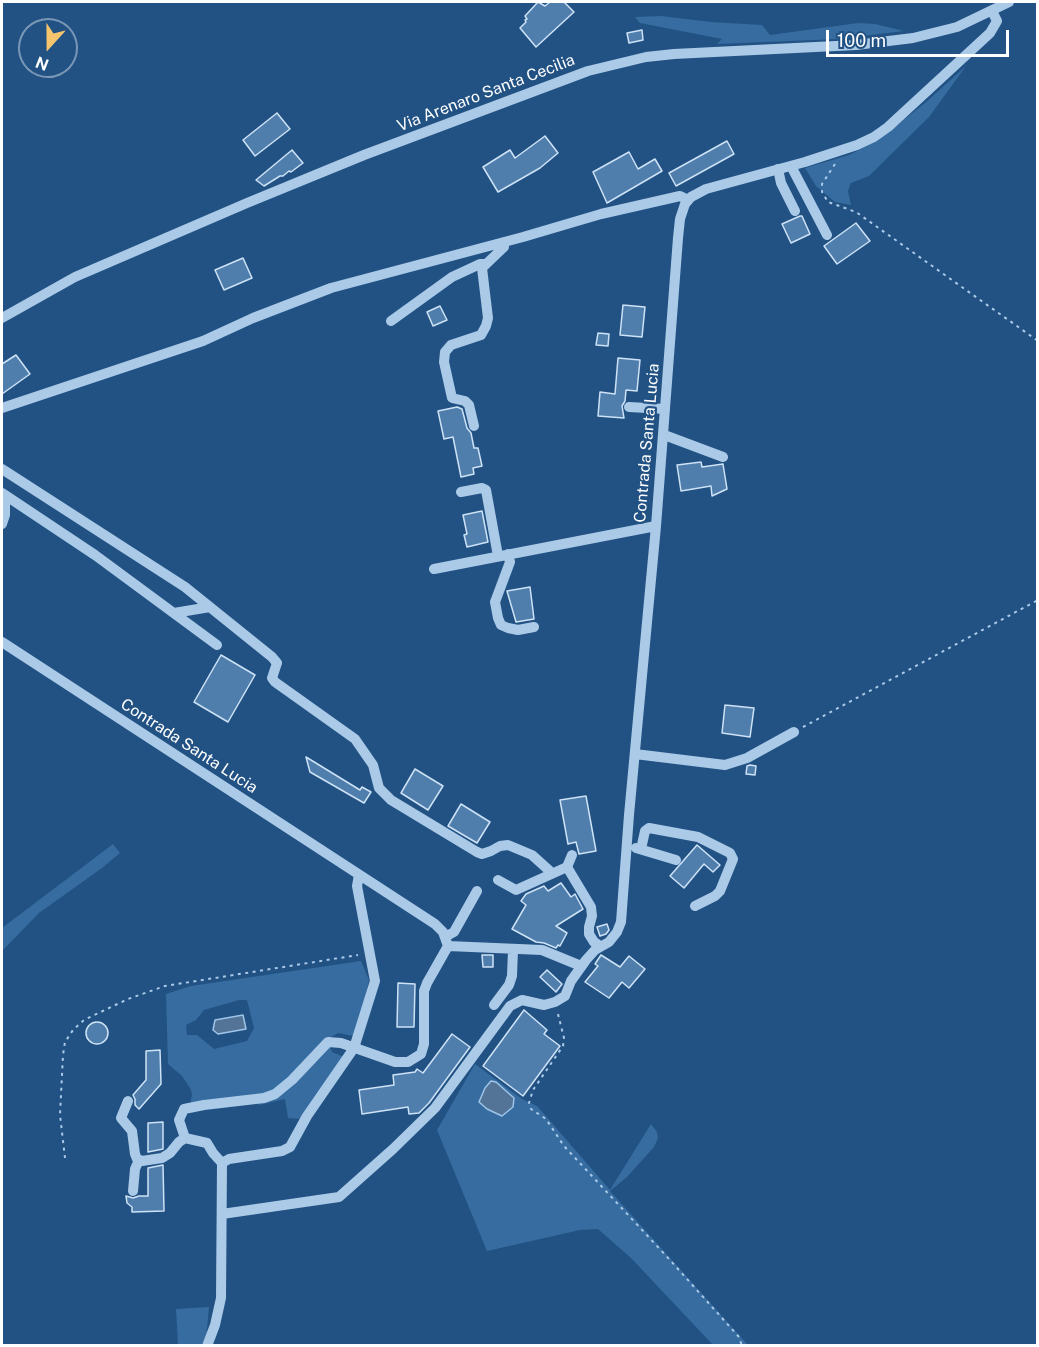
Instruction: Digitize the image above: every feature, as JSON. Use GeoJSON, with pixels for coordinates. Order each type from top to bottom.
{"type":"FeatureCollection","features":[{"type":"Feature","properties":{"kind":"street","name":"Via Arenaro Santa Cecilia"},"geometry":{"type":"LineString","coordinates":[[2,318],[75,277],[247,203],[364,155],[588,71],[646,57],[674,54],[856,45],[913,39],[957,27],[1009,2]]}},
{"type":"Feature","properties":{"kind":"street"},"geometry":{"type":"LineString","coordinates":[[2,408],[203,341],[253,318],[331,288],[612,211],[680,196],[688,200],[706,189],[858,145],[888,127],[990,33],[997,21],[992,11]]}},
{"type":"Feature","properties":{"kind":"street"},"geometry":{"type":"LineString","coordinates":[[790,166],[827,235]]}},
{"type":"Feature","properties":{"kind":"street"},"geometry":{"type":"LineString","coordinates":[[778,169],[781,183],[795,211]]}},
{"type":"Feature","properties":{"kind":"street","name":"Contrada Santa Lucia"},"geometry":{"type":"LineString","coordinates":[[555,1002],[565,996],[581,966],[595,950],[609,942],[621,922],[656,526],[678,238],[680,219],[688,200]]}},
{"type":"Feature","properties":{"kind":"street"},"geometry":{"type":"LineString","coordinates":[[474,426],[469,405],[465,401],[452,398],[444,362],[445,352],[451,345],[481,335],[486,326],[488,318],[482,268],[504,247],[504,242]]}},
{"type":"Feature","properties":{"kind":"street"},"geometry":{"type":"LineString","coordinates":[[390,321],[452,277],[484,264]]}},
{"type":"Feature","properties":{"kind":"street"},"geometry":{"type":"LineString","coordinates":[[629,407],[665,409]]}},
{"type":"Feature","properties":{"kind":"street"},"geometry":{"type":"LineString","coordinates":[[663,436],[723,457]]}},
{"type":"Feature","properties":{"kind":"street"},"geometry":{"type":"LineString","coordinates":[[2,470],[160,570],[272,657],[277,663],[272,678],[275,682],[356,739],[373,765],[379,788],[391,800],[477,852],[482,854],[508,845],[532,855],[552,873]]}},
{"type":"Feature","properties":{"kind":"street"},"geometry":{"type":"LineString","coordinates":[[461,492],[482,488],[486,490],[503,555],[510,562],[495,602],[501,625],[518,630],[534,627]]}},
{"type":"Feature","properties":{"kind":"street"},"geometry":{"type":"LineString","coordinates":[[2,524],[5,516],[3,494]]}},
{"type":"Feature","properties":{"kind":"street"},"geometry":{"type":"LineString","coordinates":[[3,494],[95,555],[217,645]]}},
{"type":"Feature","properties":{"kind":"street"},"geometry":{"type":"LineString","coordinates":[[434,569],[656,526]]}},
{"type":"Feature","properties":{"kind":"street"},"geometry":{"type":"LineString","coordinates":[[174,613],[210,607]]}},
{"type":"Feature","properties":{"kind":"street","name":"Contrada Santa Lucia"},"geometry":{"type":"LineString","coordinates":[[2,642],[435,924],[447,941]]}},
{"type":"Feature","properties":{"kind":"street"},"geometry":{"type":"LineString","coordinates":[[635,754],[725,765],[747,758],[794,732]]}},
{"type":"Feature","properties":{"kind":"street"},"geometry":{"type":"LineString","coordinates":[[641,849],[645,831],[649,828],[698,837],[730,853],[733,859],[720,891],[695,906]]}},
{"type":"Feature","properties":{"kind":"street"},"geometry":{"type":"LineString","coordinates":[[626,847],[641,849],[676,860]]}},
{"type":"Feature","properties":{"kind":"street"},"geometry":{"type":"LineString","coordinates":[[498,880],[516,890],[567,867],[572,855]]}},
{"type":"Feature","properties":{"kind":"street"},"geometry":{"type":"LineString","coordinates":[[567,867],[591,907],[589,934],[600,946]]}},
{"type":"Feature","properties":{"kind":"street"},"geometry":{"type":"LineString","coordinates":[[222,1163],[229,1159],[282,1151],[291,1147],[307,1116],[354,1048],[375,981],[357,886],[359,875]]}},
{"type":"Feature","properties":{"kind":"street"},"geometry":{"type":"LineString","coordinates":[[185,1138],[179,1120],[184,1109],[264,1098],[275,1094],[292,1080],[328,1042],[341,1043],[395,1062],[408,1062],[421,1054],[424,1044],[424,991],[447,941],[477,891]]}},
{"type":"Feature","properties":{"kind":"street"},"geometry":{"type":"LineString","coordinates":[[447,941],[513,950],[542,950],[581,966]]}},
{"type":"Feature","properties":{"kind":"street"},"geometry":{"type":"LineString","coordinates":[[494,1005],[509,985],[512,976],[513,950]]}},
{"type":"Feature","properties":{"kind":"street"},"geometry":{"type":"LineString","coordinates":[[222,1214],[339,1197],[430,1113],[510,1006],[522,1000],[544,1005],[555,1002]]}},
{"type":"Feature","properties":{"kind":"street"},"geometry":{"type":"LineString","coordinates":[[128,1101],[121,1118],[132,1131],[135,1154],[139,1160]]}},
{"type":"Feature","properties":{"kind":"street"},"geometry":{"type":"LineString","coordinates":[[139,1160],[162,1158],[185,1138]]}},
{"type":"Feature","properties":{"kind":"street"},"geometry":{"type":"LineString","coordinates":[[185,1138],[207,1143],[222,1163],[221,1298],[207,1346]]}},
{"type":"Feature","properties":{"kind":"street"},"geometry":{"type":"LineString","coordinates":[[133,1191],[135,1168],[139,1160]]}},
{"type":"Feature","properties":{"kind":"path"},"geometry":{"type":"LineString","coordinates":[[836,153],[837,160],[822,184],[822,192],[828,202],[856,212],[1038,341]]}},
{"type":"Feature","properties":{"kind":"path"},"geometry":{"type":"LineString","coordinates":[[794,732],[1038,600]]}},
{"type":"Feature","properties":{"kind":"path"},"geometry":{"type":"LineString","coordinates":[[65,1158],[60,1115],[63,1055],[65,1042],[84,1020],[128,999],[165,986],[370,953]]}},
{"type":"Feature","properties":{"kind":"path"},"geometry":{"type":"LineString","coordinates":[[555,1002],[564,1038],[563,1046],[533,1090],[529,1103],[531,1108],[546,1119],[570,1154],[677,1267],[739,1337],[742,1346]]}},
{"type":"Feature","properties":{"kind":"shaded area"},"geometry":{"type":"Polygon","coordinates":[[[661,16],[762,25],[770,35],[858,23],[875,24],[904,31],[838,39],[717,44],[722,39],[640,23],[635,17],[661,16]]]}},
{"type":"Feature","properties":{"kind":"shaded area"},"geometry":{"type":"Polygon","coordinates":[[[966,66],[929,117],[869,176],[851,183],[848,191],[851,205],[835,202],[816,186],[805,168],[849,155],[877,141],[925,103],[966,66]]]}},
{"type":"Feature","properties":{"kind":"shaded area"},"geometry":{"type":"Polygon","coordinates":[[[113,844],[120,853],[39,913],[2,951],[2,928],[113,844]]]}},
{"type":"Feature","properties":{"kind":"shaded area"},"geometry":{"type":"Polygon","coordinates":[[[361,961],[369,980],[365,1001],[353,1036],[338,1033],[331,1037],[332,1052],[344,1057],[302,1119],[288,1118],[285,1099],[259,1105],[256,1099],[190,1106],[192,1094],[190,1088],[182,1076],[168,1064],[166,994],[191,986],[361,961]],[[239,1000],[204,1010],[196,1020],[186,1025],[187,1035],[197,1035],[214,1049],[247,1041],[254,1028],[247,1000],[239,1000]]]}},
{"type":"Feature","properties":{"kind":"shaded area"},"geometry":{"type":"Polygon","coordinates":[[[243,1015],[246,1029],[218,1034],[213,1030],[215,1020],[243,1015]]]}},
{"type":"Feature","properties":{"kind":"shaded area"},"geometry":{"type":"Polygon","coordinates":[[[475,1064],[522,1099],[537,1106],[610,1190],[651,1124],[658,1138],[654,1147],[627,1177],[610,1191],[748,1345],[713,1345],[631,1258],[598,1229],[580,1230],[487,1251],[437,1130],[475,1064]]]}},
{"type":"Feature","properties":{"kind":"shaded area"},"geometry":{"type":"Polygon","coordinates":[[[491,1081],[496,1082],[514,1098],[513,1107],[502,1116],[487,1109],[479,1102],[491,1081]]]}},
{"type":"Feature","properties":{"kind":"shaded area"},"geometry":{"type":"Polygon","coordinates":[[[209,1307],[206,1339],[201,1345],[178,1345],[176,1309],[209,1307]]]}},
{"type":"Feature","properties":{"kind":"building"},"geometry":{"type":"Polygon","coordinates":[[[538,2],[545,6],[550,2],[564,2],[574,12],[536,47],[520,28],[526,22],[525,16],[538,2]]]}},
{"type":"Feature","properties":{"kind":"building"},"geometry":{"type":"Polygon","coordinates":[[[642,30],[643,40],[629,43],[627,33],[642,30]]]}},
{"type":"Feature","properties":{"kind":"building"},"geometry":{"type":"Polygon","coordinates":[[[277,113],[290,129],[255,156],[243,140],[277,113]]]}},
{"type":"Feature","properties":{"kind":"building"},"geometry":{"type":"Polygon","coordinates":[[[545,136],[558,153],[540,168],[498,192],[483,167],[510,150],[515,158],[545,136]]]}},
{"type":"Feature","properties":{"kind":"building"},"geometry":{"type":"Polygon","coordinates":[[[727,141],[734,154],[676,186],[669,173],[727,141]]]}},
{"type":"Feature","properties":{"kind":"building"},"geometry":{"type":"Polygon","coordinates":[[[292,150],[303,163],[264,186],[256,180],[292,150]]]}},
{"type":"Feature","properties":{"kind":"building"},"geometry":{"type":"Polygon","coordinates":[[[629,152],[638,169],[655,159],[662,171],[607,203],[593,172],[629,152]]]}},
{"type":"Feature","properties":{"kind":"building"},"geometry":{"type":"Polygon","coordinates":[[[800,216],[810,234],[791,243],[782,224],[800,216]]]}},
{"type":"Feature","properties":{"kind":"building"},"geometry":{"type":"Polygon","coordinates":[[[856,223],[870,241],[837,264],[824,246],[856,223]]]}},
{"type":"Feature","properties":{"kind":"building"},"geometry":{"type":"Polygon","coordinates":[[[243,258],[252,278],[224,290],[215,270],[243,258]]]}},
{"type":"Feature","properties":{"kind":"building"},"geometry":{"type":"Polygon","coordinates":[[[623,305],[645,307],[642,337],[620,335],[623,305]]]}},
{"type":"Feature","properties":{"kind":"building"},"geometry":{"type":"Polygon","coordinates":[[[440,306],[447,320],[433,326],[427,312],[440,306]]]}},
{"type":"Feature","properties":{"kind":"building"},"geometry":{"type":"Polygon","coordinates":[[[598,333],[609,334],[608,346],[596,345],[598,333]]]}},
{"type":"Feature","properties":{"kind":"building"},"geometry":{"type":"Polygon","coordinates":[[[16,355],[30,374],[2,394],[2,364],[16,355]]]}},
{"type":"Feature","properties":{"kind":"building"},"geometry":{"type":"Polygon","coordinates":[[[618,358],[640,360],[637,391],[626,390],[622,406],[624,418],[598,416],[600,392],[615,394],[618,358]]]}},
{"type":"Feature","properties":{"kind":"building"},"geometry":{"type":"Polygon","coordinates":[[[457,407],[462,409],[474,448],[478,448],[482,466],[473,468],[474,474],[461,477],[453,437],[444,439],[438,411],[457,407]]]}},
{"type":"Feature","properties":{"kind":"building"},"geometry":{"type":"Polygon","coordinates":[[[701,462],[702,467],[723,464],[727,489],[712,496],[711,486],[681,491],[677,465],[701,462]]]}},
{"type":"Feature","properties":{"kind":"building"},"geometry":{"type":"Polygon","coordinates":[[[482,511],[488,542],[467,547],[463,515],[482,511]]]}},
{"type":"Feature","properties":{"kind":"building"},"geometry":{"type":"Polygon","coordinates":[[[530,587],[534,619],[516,622],[507,591],[530,587]]]}},
{"type":"Feature","properties":{"kind":"building"},"geometry":{"type":"Polygon","coordinates":[[[221,655],[255,675],[228,722],[194,702],[221,655]]]}},
{"type":"Feature","properties":{"kind":"building"},"geometry":{"type":"Polygon","coordinates":[[[725,705],[754,708],[750,737],[722,733],[725,705]]]}},
{"type":"Feature","properties":{"kind":"building"},"geometry":{"type":"Polygon","coordinates":[[[306,757],[360,790],[362,787],[371,792],[364,803],[310,772],[306,757]]]}},
{"type":"Feature","properties":{"kind":"building"},"geometry":{"type":"Polygon","coordinates":[[[747,766],[756,766],[755,775],[746,774],[747,766]]]}},
{"type":"Feature","properties":{"kind":"building"},"geometry":{"type":"Polygon","coordinates":[[[415,769],[443,786],[428,810],[401,793],[415,769]]]}},
{"type":"Feature","properties":{"kind":"building"},"geometry":{"type":"Polygon","coordinates":[[[586,796],[596,851],[579,854],[576,842],[568,844],[560,800],[586,796]]]}},
{"type":"Feature","properties":{"kind":"building"},"geometry":{"type":"Polygon","coordinates":[[[461,804],[490,822],[477,843],[448,826],[461,804]]]}},
{"type":"Feature","properties":{"kind":"building"},"geometry":{"type":"Polygon","coordinates":[[[697,845],[720,865],[713,872],[704,864],[684,888],[670,876],[697,845]]]}},
{"type":"Feature","properties":{"kind":"building"},"geometry":{"type":"Polygon","coordinates":[[[561,883],[571,897],[575,894],[583,909],[556,926],[567,933],[560,946],[556,948],[536,942],[512,929],[526,905],[521,901],[526,894],[544,886],[548,891],[561,883]]]}},
{"type":"Feature","properties":{"kind":"building"},"geometry":{"type":"Polygon","coordinates":[[[607,924],[609,930],[600,936],[597,927],[607,924]]]}},
{"type":"Feature","properties":{"kind":"building"},"geometry":{"type":"Polygon","coordinates":[[[482,955],[493,955],[493,967],[483,967],[482,955]]]}},
{"type":"Feature","properties":{"kind":"building"},"geometry":{"type":"Polygon","coordinates":[[[601,955],[620,967],[629,956],[645,969],[629,988],[622,982],[609,998],[585,982],[598,966],[595,964],[601,955]]]}},
{"type":"Feature","properties":{"kind":"building"},"geometry":{"type":"Polygon","coordinates":[[[547,970],[562,984],[556,992],[540,977],[547,970]]]}},
{"type":"Feature","properties":{"kind":"building"},"geometry":{"type":"Polygon","coordinates":[[[398,983],[415,984],[414,1027],[397,1027],[398,983]]]}},
{"type":"Feature","properties":{"kind":"building"},"geometry":{"type":"Polygon","coordinates":[[[524,1010],[547,1030],[544,1034],[560,1046],[523,1096],[483,1066],[524,1010]]]}},
{"type":"Feature","properties":{"kind":"building"},"geometry":{"type":"Polygon","coordinates":[[[97,1022],[105,1025],[108,1033],[105,1041],[97,1044],[89,1041],[86,1033],[89,1025],[97,1022]]]}},
{"type":"Feature","properties":{"kind":"building"},"geometry":{"type":"Polygon","coordinates":[[[452,1034],[470,1047],[419,1113],[409,1114],[408,1107],[362,1114],[359,1090],[394,1085],[393,1075],[415,1072],[417,1069],[423,1073],[452,1034]]]}},
{"type":"Feature","properties":{"kind":"building"},"geometry":{"type":"Polygon","coordinates":[[[160,1050],[161,1084],[139,1109],[135,1105],[133,1095],[146,1080],[146,1051],[160,1050]]]}},
{"type":"Feature","properties":{"kind":"building"},"geometry":{"type":"Polygon","coordinates":[[[163,1122],[163,1149],[148,1152],[148,1123],[163,1122]]]}},
{"type":"Feature","properties":{"kind":"building"},"geometry":{"type":"Polygon","coordinates":[[[163,1165],[164,1211],[132,1212],[126,1196],[133,1198],[148,1196],[148,1168],[163,1165]]]}}]}
